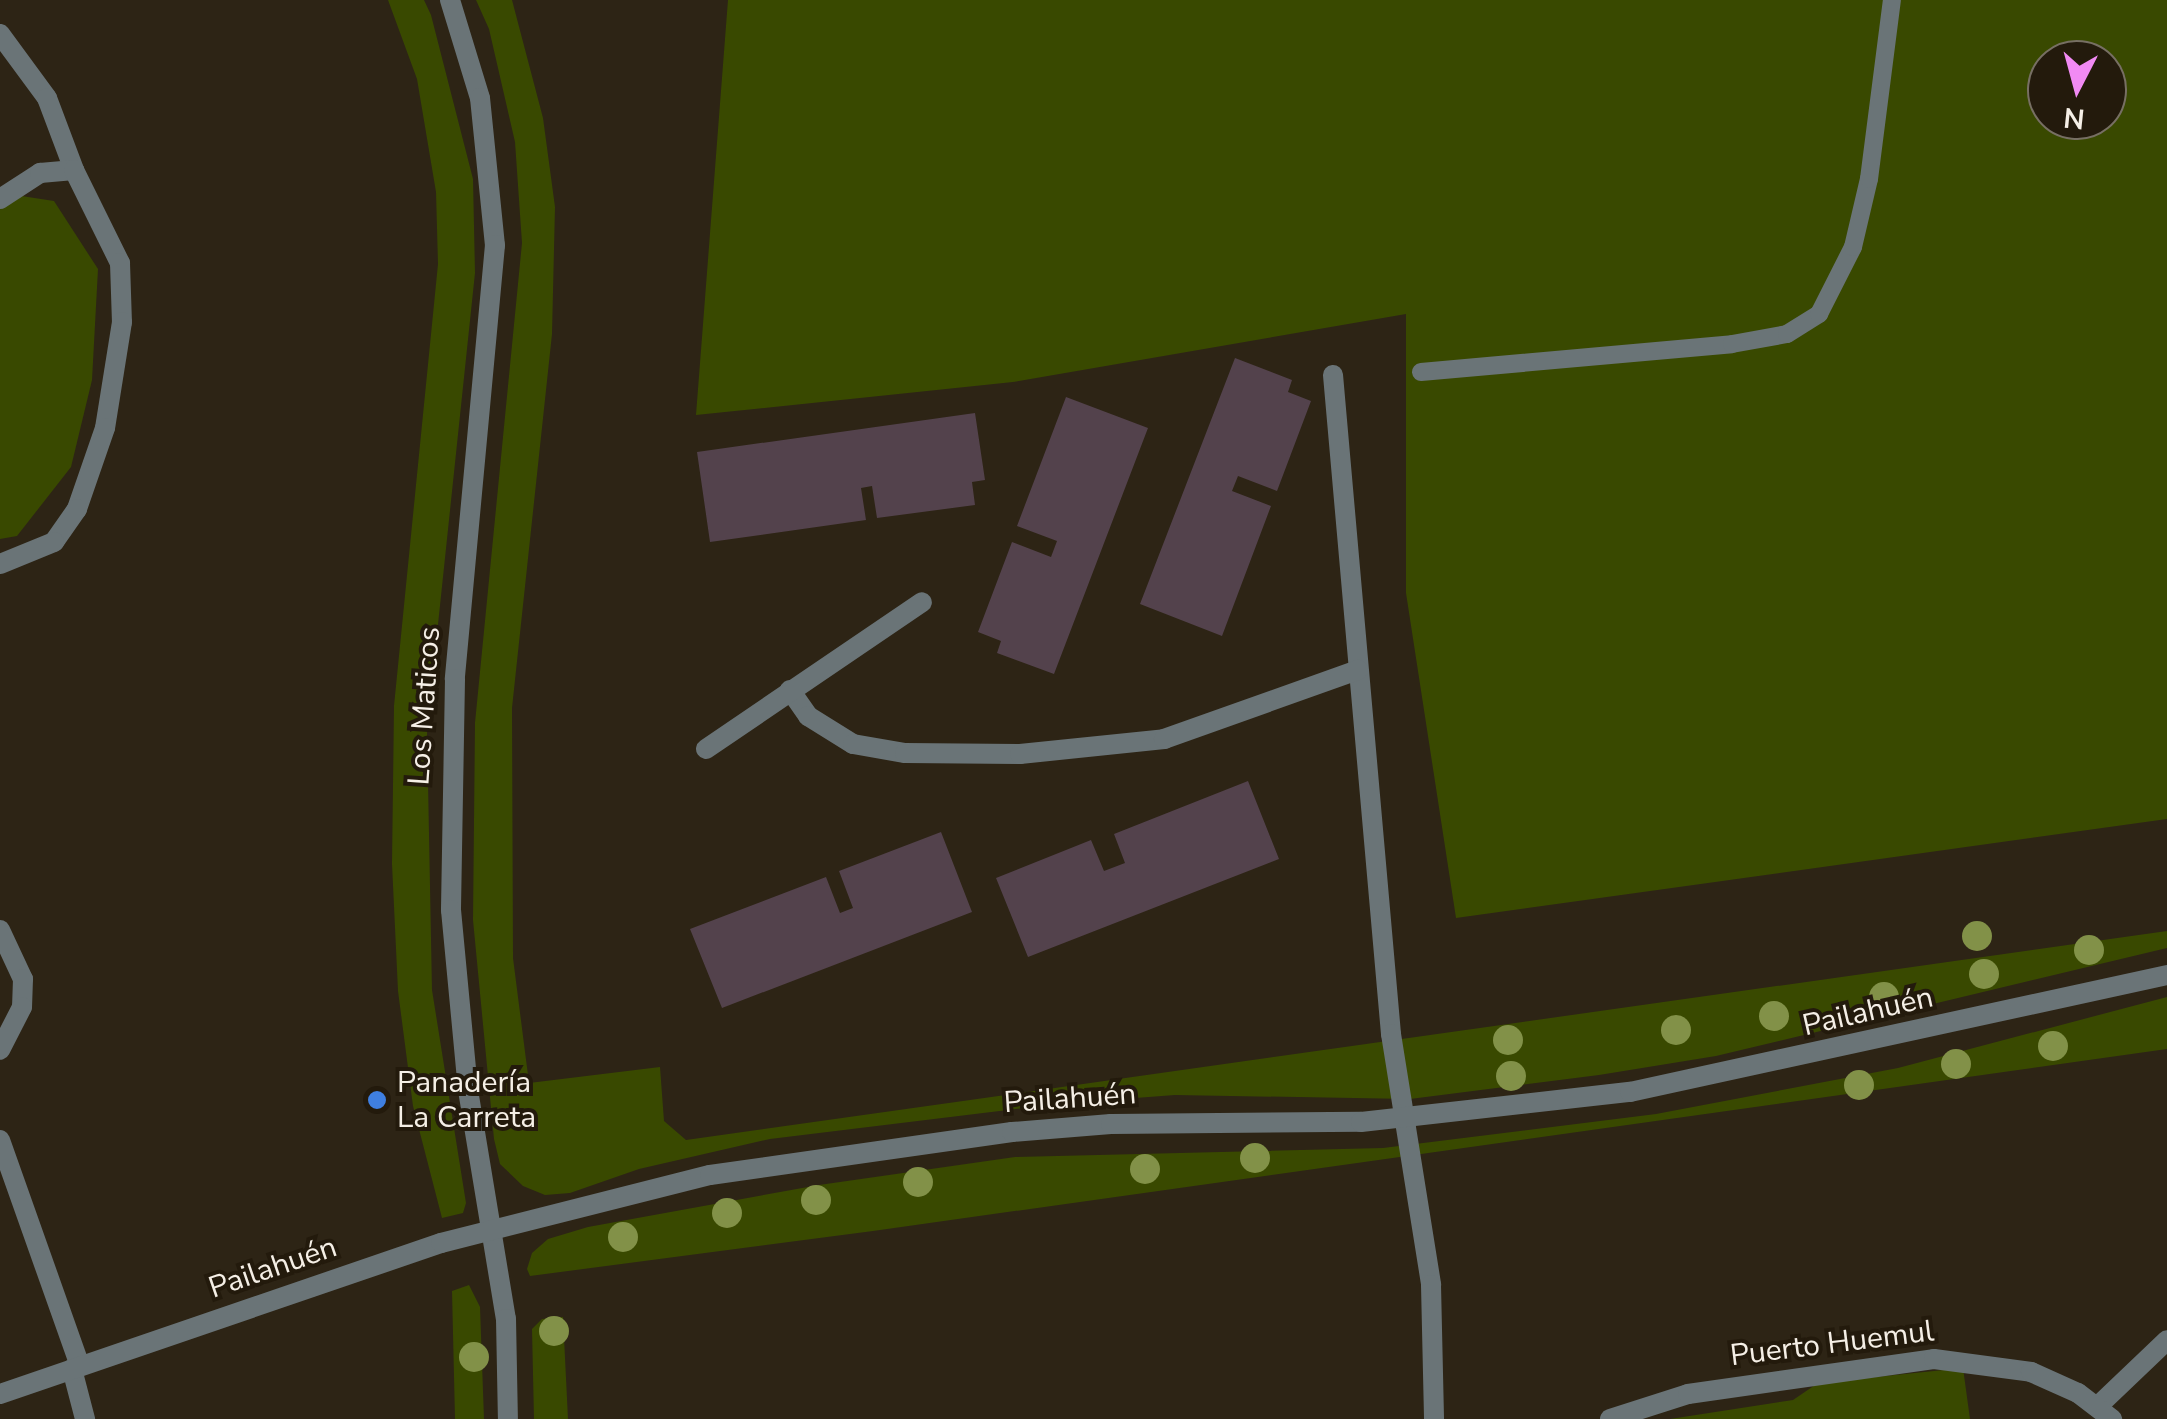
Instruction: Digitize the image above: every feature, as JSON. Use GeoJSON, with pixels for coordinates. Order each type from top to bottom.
{"type":"FeatureCollection","features":[{"type":"Feature","properties":{"kind":"street","name":"Los Maticos"},"geometry":{"type":"LineString","coordinates":[[450,0],[480,98],[493,196],[490,318],[454,679],[448,819],[457,999],[506,1319],[508,1419]]}},
{"type":"Feature","properties":{"kind":"street"},"geometry":{"type":"LineString","coordinates":[[0,34],[47,98],[74,170],[120,263],[122,322],[106,428],[76,510],[54,542],[0,564]]}},
{"type":"Feature","properties":{"kind":"street"},"geometry":{"type":"LineString","coordinates":[[0,199],[40,173],[74,170]]}},
{"type":"Feature","properties":{"kind":"street"},"geometry":{"type":"LineString","coordinates":[[1333,375],[1402,1119],[1431,1285],[1434,1419]]}},
{"type":"Feature","properties":{"kind":"street"},"geometry":{"type":"LineString","coordinates":[[706,750],[922,602]]}},
{"type":"Feature","properties":{"kind":"street"},"geometry":{"type":"LineString","coordinates":[[790,690],[808,716],[854,744],[905,753],[1020,754],[1164,740],[1237,719],[1358,670]]}},
{"type":"Feature","properties":{"kind":"street"},"geometry":{"type":"LineString","coordinates":[[0,930],[23,979],[22,1007],[0,1050]]}},
{"type":"Feature","properties":{"kind":"street","name":"Pailahuén"},"geometry":{"type":"LineString","coordinates":[[0,1394],[492,1229],[710,1175],[880,1147],[1111,1124],[1402,1119],[1747,1071],[2167,975]]}},
{"type":"Feature","properties":{"kind":"street"},"geometry":{"type":"LineString","coordinates":[[0,1140],[76,1368],[85,1419]]}},
{"type":"Feature","properties":{"kind":"street"},"geometry":{"type":"LineString","coordinates":[[2105,1412],[2167,1340]]}},
{"type":"Feature","properties":{"kind":"street","name":"Puerto Huemul"},"geometry":{"type":"LineString","coordinates":[[1610,1419],[1688,1394],[1934,1359],[2031,1372],[2105,1412]]}},
{"type":"Feature","properties":{"kind":"lane"},"geometry":{"type":"LineString","coordinates":[[1421,372],[1732,344],[1786,334],[1819,314],[1853,247],[1870,180],[1892,0]]}},
{"type":"Feature","properties":{"kind":"green space"},"geometry":{"type":"Polygon","coordinates":[[[388,0],[424,0],[473,179],[475,273],[427,729],[432,990],[466,1203],[463,1213],[442,1218],[413,1106],[398,991],[392,864],[394,706],[438,264],[436,192],[417,79],[388,0]]]}},
{"type":"Feature","properties":{"kind":"green space"},"geometry":{"type":"Polygon","coordinates":[[[476,0],[512,0],[543,118],[555,207],[552,334],[512,708],[513,958],[529,1083],[660,1067],[664,1121],[686,1140],[2167,931],[2167,948],[1716,1056],[1599,1075],[1410,1099],[1175,1095],[1056,1104],[770,1139],[639,1169],[570,1193],[545,1195],[523,1186],[500,1164],[494,1139],[473,920],[475,723],[522,243],[515,142],[489,29],[476,0]]]}},
{"type":"Feature","properties":{"kind":"green space"},"geometry":{"type":"Polygon","coordinates":[[[728,0],[2167,0],[2167,819],[1456,918],[1406,593],[1406,314],[1013,382],[696,415],[728,0]]]}},
{"type":"Feature","properties":{"kind":"green space"},"geometry":{"type":"Polygon","coordinates":[[[15,195],[54,201],[98,269],[92,380],[71,467],[17,536],[0,539],[0,207],[15,195]]]}},
{"type":"Feature","properties":{"kind":"green space"},"geometry":{"type":"Polygon","coordinates":[[[2167,997],[2167,1049],[873,1231],[530,1276],[527,1269],[532,1253],[548,1239],[588,1227],[819,1185],[1015,1157],[1383,1148],[1656,1114],[1898,1068],[2167,997]]]}},
{"type":"Feature","properties":{"kind":"green space"},"geometry":{"type":"Polygon","coordinates":[[[469,1285],[480,1307],[484,1419],[455,1419],[452,1291],[469,1285]]]}},
{"type":"Feature","properties":{"kind":"green space"},"geometry":{"type":"Polygon","coordinates":[[[563,1317],[568,1419],[534,1419],[532,1329],[542,1319],[563,1317]]]}},
{"type":"Feature","properties":{"kind":"green space"},"geometry":{"type":"Polygon","coordinates":[[[1963,1368],[1970,1419],[1670,1419],[1793,1400],[1818,1383],[1963,1368]]]}},
{"type":"Feature","properties":{"kind":"building"},"geometry":{"type":"Polygon","coordinates":[[[1235,358],[1292,380],[1288,392],[1311,401],[1277,491],[1238,476],[1232,491],[1271,506],[1222,636],[1140,604],[1235,358]]]}},
{"type":"Feature","properties":{"kind":"building"},"geometry":{"type":"Polygon","coordinates":[[[1066,397],[1148,428],[1054,674],[997,653],[1001,641],[978,632],[1012,542],[1051,557],[1057,541],[1017,526],[1066,397]]]}},
{"type":"Feature","properties":{"kind":"building"},"geometry":{"type":"Polygon","coordinates":[[[975,413],[985,480],[972,482],[975,505],[877,518],[872,486],[861,488],[866,520],[710,542],[697,452],[975,413]]]}},
{"type":"Feature","properties":{"kind":"building"},"geometry":{"type":"Polygon","coordinates":[[[1248,781],[1279,859],[1028,957],[996,878],[1091,840],[1104,871],[1125,863],[1114,834],[1248,781]]]}},
{"type":"Feature","properties":{"kind":"building"},"geometry":{"type":"Polygon","coordinates":[[[941,832],[972,912],[722,1008],[690,929],[826,877],[840,913],[853,908],[839,871],[941,832]]]}},
{"type":"Feature","properties":{"kind":"place","name":"Panadería La Carreta"},"geometry":{"type":"Point","coordinates":[377,1100]}}]}
